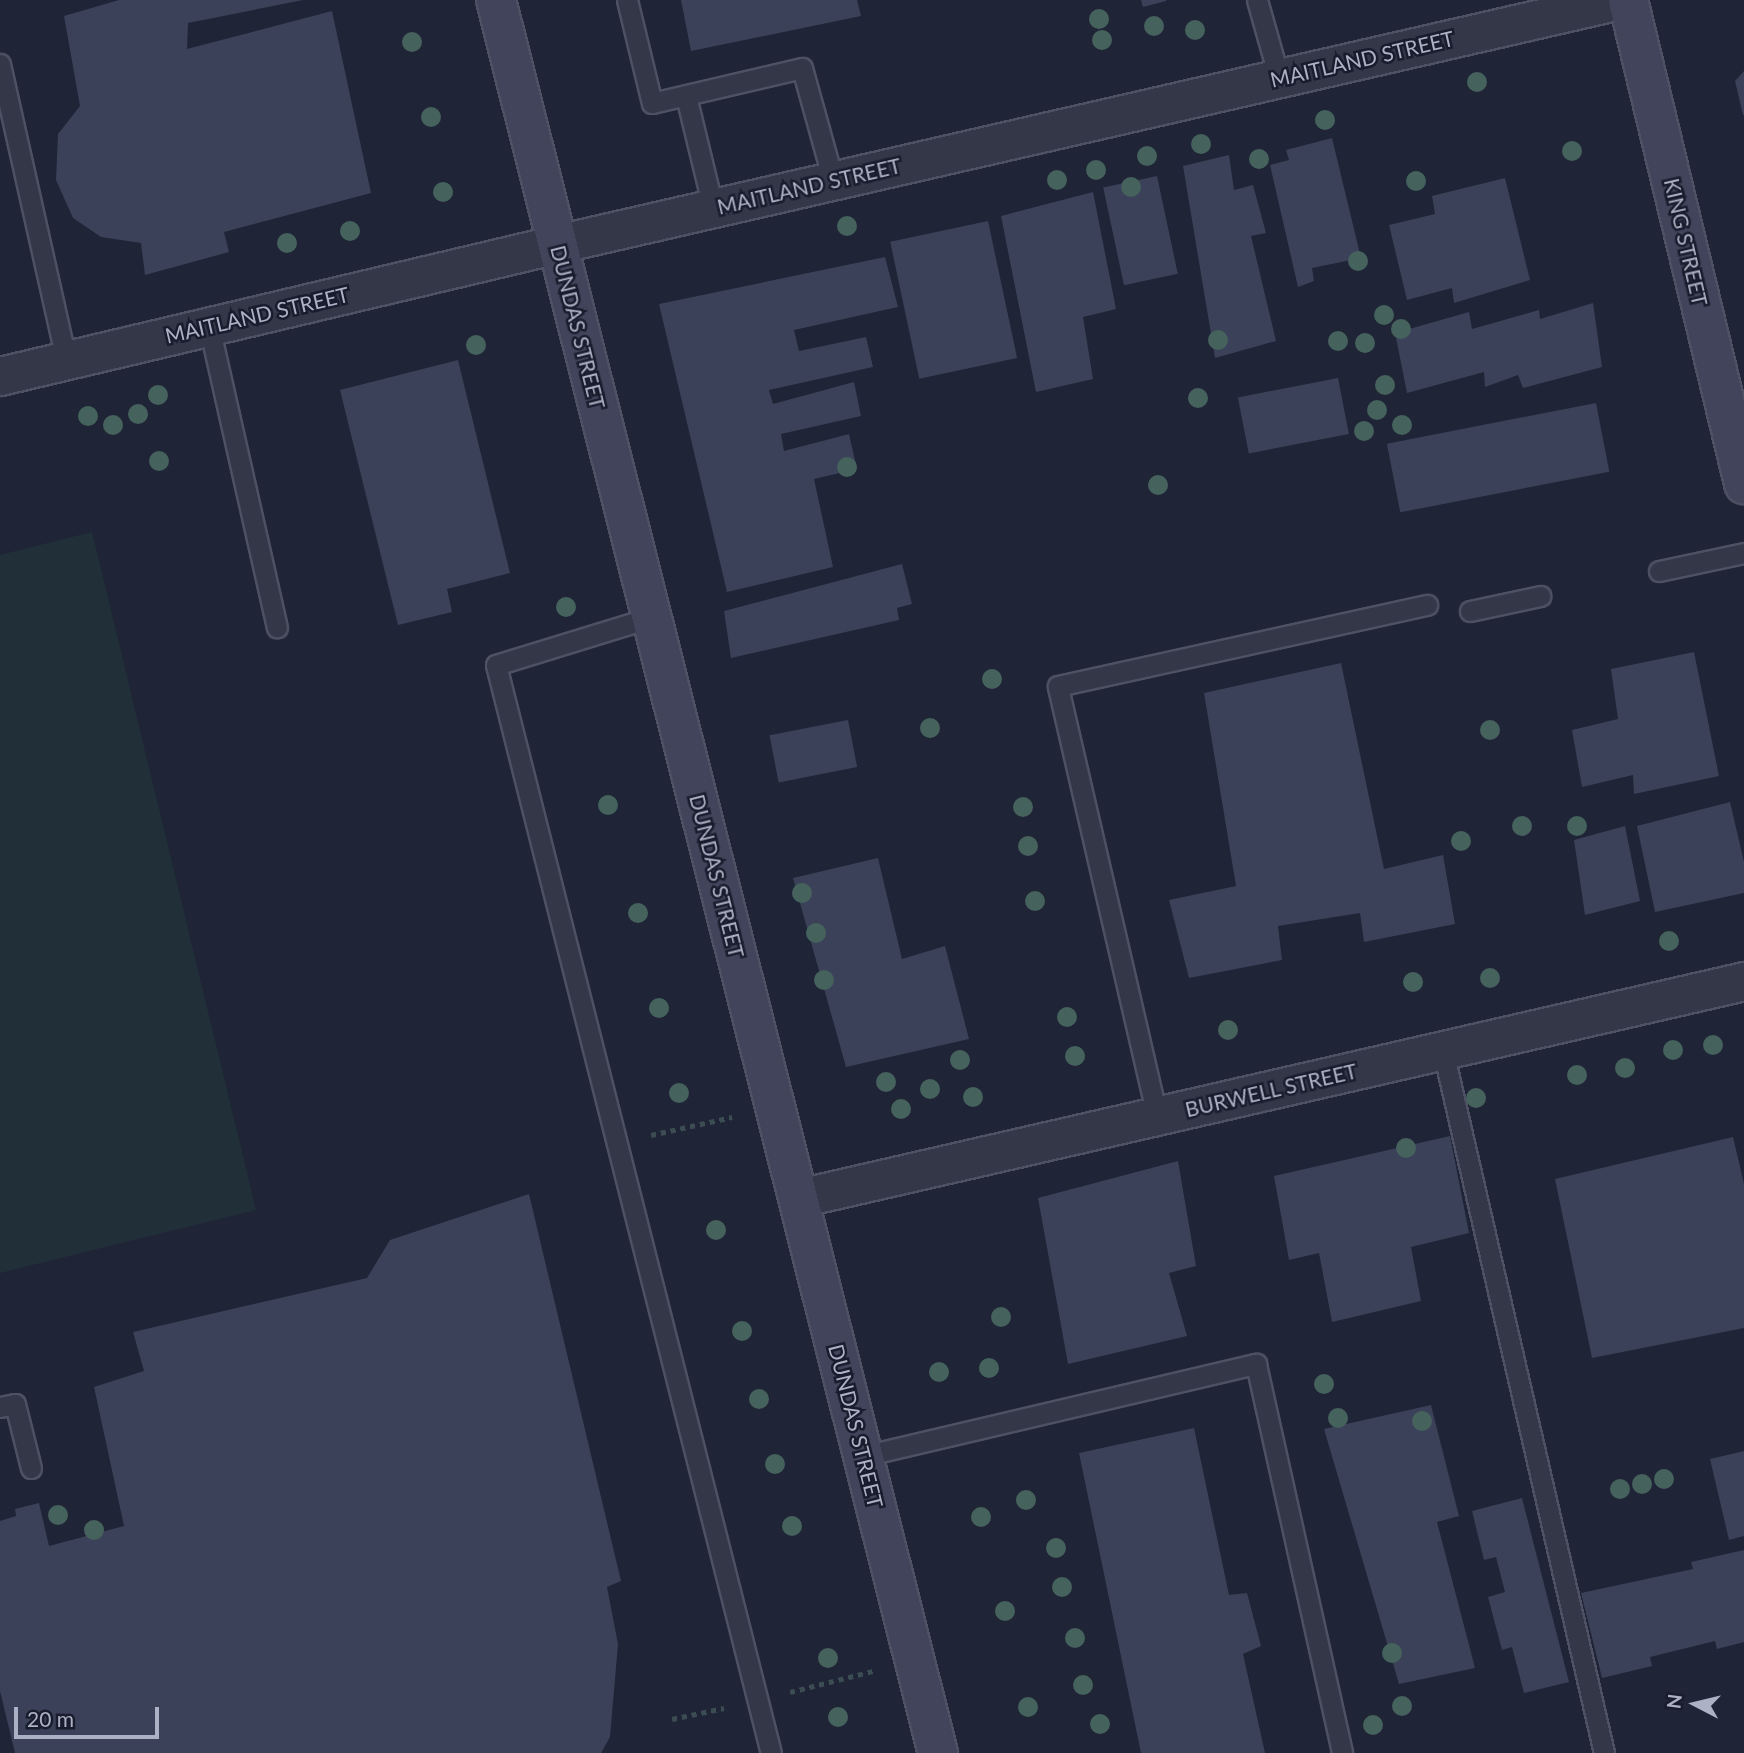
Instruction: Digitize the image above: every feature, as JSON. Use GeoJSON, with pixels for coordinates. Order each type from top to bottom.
{"type":"FeatureCollection","features":[{"type":"Feature","properties":{"kind":"main road","name":"DUNDAS STREET"},"geometry":{"type":"LineString","coordinates":[[496,0],[938,1753]]}},
{"type":"Feature","properties":{"kind":"main road","name":"KING STREET"},"geometry":{"type":"LineString","coordinates":[[1628,0],[1744,484]]}},
{"type":"Feature","properties":{"kind":"street","name":"MAITLAND STREET"},"geometry":{"type":"LineString","coordinates":[[0,376],[557,244],[1620,0]]}},
{"type":"Feature","properties":{"kind":"street","name":"BURWELL STREET"},"geometry":{"type":"LineString","coordinates":[[799,1198],[1744,981]]}},
{"type":"Feature","properties":{"kind":"lane"},"geometry":{"type":"LineString","coordinates":[[627,0],[652,103],[802,68],[833,180]]}},
{"type":"Feature","properties":{"kind":"lane"},"geometry":{"type":"LineString","coordinates":[[1257,0],[1279,78]]}},
{"type":"Feature","properties":{"kind":"lane"},"geometry":{"type":"LineString","coordinates":[[0,64],[66,360]]}},
{"type":"Feature","properties":{"kind":"lane"},"geometry":{"type":"LineString","coordinates":[[686,96],[713,208]]}},
{"type":"Feature","properties":{"kind":"lane"},"geometry":{"type":"LineString","coordinates":[[209,326],[277,627]]}},
{"type":"Feature","properties":{"kind":"lane"},"geometry":{"type":"LineString","coordinates":[[1659,571],[1744,553]]}},
{"type":"Feature","properties":{"kind":"lane"},"geometry":{"type":"LineString","coordinates":[[1470,611],[1540,596]]}},
{"type":"Feature","properties":{"kind":"lane"},"geometry":{"type":"LineString","coordinates":[[1157,1116],[1058,686],[1427,605]]}},
{"type":"Feature","properties":{"kind":"lane"},"geometry":{"type":"LineString","coordinates":[[652,617],[496,665],[771,1753]]}},
{"type":"Feature","properties":{"kind":"lane"},"geometry":{"type":"LineString","coordinates":[[1443,1051],[1604,1753]]}},
{"type":"Feature","properties":{"kind":"lane"},"geometry":{"type":"LineString","coordinates":[[863,1456],[1256,1364],[1342,1753]]}},
{"type":"Feature","properties":{"kind":"lane"},"geometry":{"type":"LineString","coordinates":[[0,1407],[15,1404],[31,1468]]}},
{"type":"Feature","properties":{"kind":"path"},"geometry":{"type":"LineString","coordinates":[[616,1143],[775,1107]]}},
{"type":"Feature","properties":{"kind":"shaded area"},"geometry":{"type":"Polygon","coordinates":[[[92,532],[256,1210],[0,1273],[0,555],[92,532]]]}},
{"type":"Feature","properties":{"kind":"building"},"geometry":{"type":"Polygon","coordinates":[[[119,0],[303,0],[188,23],[187,49],[332,11],[371,193],[224,232],[229,252],[145,275],[141,243],[101,237],[73,218],[56,180],[58,134],[80,106],[64,16],[119,0]]]}},
{"type":"Feature","properties":{"kind":"building"},"geometry":{"type":"Polygon","coordinates":[[[681,0],[857,0],[861,16],[691,51],[681,0]]]}},
{"type":"Feature","properties":{"kind":"building"},"geometry":{"type":"Polygon","coordinates":[[[1141,0],[1166,0],[1166,1],[1143,7],[1141,0]]]}},
{"type":"Feature","properties":{"kind":"building"},"geometry":{"type":"Polygon","coordinates":[[[1744,71],[1744,115],[1743,115],[1735,81],[1744,71]]]}},
{"type":"Feature","properties":{"kind":"building"},"geometry":{"type":"Polygon","coordinates":[[[1332,138],[1361,258],[1312,268],[1314,281],[1298,287],[1270,165],[1289,160],[1286,150],[1332,138]]]}},
{"type":"Feature","properties":{"kind":"building"},"geometry":{"type":"Polygon","coordinates":[[[1229,155],[1234,190],[1253,185],[1266,233],[1251,236],[1276,341],[1215,358],[1183,166],[1229,155]]]}},
{"type":"Feature","properties":{"kind":"building"},"geometry":{"type":"Polygon","coordinates":[[[1157,176],[1178,274],[1124,285],[1103,187],[1157,176]]]}},
{"type":"Feature","properties":{"kind":"building"},"geometry":{"type":"Polygon","coordinates":[[[1505,178],[1530,280],[1454,303],[1452,288],[1407,300],[1389,225],[1435,214],[1432,196],[1505,178]]]}},
{"type":"Feature","properties":{"kind":"building"},"geometry":{"type":"Polygon","coordinates":[[[1093,192],[1116,309],[1083,317],[1093,379],[1036,392],[1001,216],[1093,192]]]}},
{"type":"Feature","properties":{"kind":"building"},"geometry":{"type":"Polygon","coordinates":[[[988,221],[1017,358],[919,379],[890,242],[988,221]]]}},
{"type":"Feature","properties":{"kind":"building"},"geometry":{"type":"Polygon","coordinates":[[[885,257],[898,307],[794,330],[799,351],[866,337],[873,367],[769,390],[773,404],[854,382],[861,416],[781,434],[784,451],[849,434],[857,469],[814,479],[833,567],[727,592],[659,304],[885,257]]]}},
{"type":"Feature","properties":{"kind":"building"},"geometry":{"type":"Polygon","coordinates":[[[1593,303],[1602,367],[1523,388],[1518,375],[1485,387],[1484,372],[1407,393],[1395,333],[1469,312],[1472,329],[1539,310],[1540,319],[1593,303]]]}},
{"type":"Feature","properties":{"kind":"building"},"geometry":{"type":"Polygon","coordinates":[[[458,360],[510,573],[447,589],[452,612],[398,625],[340,390],[458,360]]]}},
{"type":"Feature","properties":{"kind":"building"},"geometry":{"type":"Polygon","coordinates":[[[1338,378],[1349,434],[1249,453],[1238,397],[1338,378]]]}},
{"type":"Feature","properties":{"kind":"building"},"geometry":{"type":"Polygon","coordinates":[[[1596,403],[1609,472],[1400,512],[1387,444],[1596,403]]]}},
{"type":"Feature","properties":{"kind":"building"},"geometry":{"type":"Polygon","coordinates":[[[902,564],[912,604],[897,608],[899,620],[731,658],[724,611],[902,564]]]}},
{"type":"Feature","properties":{"kind":"building"},"geometry":{"type":"Polygon","coordinates":[[[1694,652],[1719,776],[1634,794],[1633,775],[1582,787],[1572,730],[1618,719],[1611,669],[1694,652]]]}},
{"type":"Feature","properties":{"kind":"building"},"geometry":{"type":"Polygon","coordinates":[[[1341,663],[1384,869],[1443,855],[1455,924],[1364,942],[1360,913],[1278,926],[1282,960],[1189,978],[1169,900],[1236,886],[1204,693],[1341,663]]]}},
{"type":"Feature","properties":{"kind":"building"},"geometry":{"type":"Polygon","coordinates":[[[848,720],[857,767],[779,782],[769,735],[848,720]]]}},
{"type":"Feature","properties":{"kind":"building"},"geometry":{"type":"Polygon","coordinates":[[[1730,802],[1744,862],[1744,893],[1655,912],[1637,826],[1730,802]]]}},
{"type":"Feature","properties":{"kind":"building"},"geometry":{"type":"Polygon","coordinates":[[[1625,826],[1640,901],[1585,915],[1574,840],[1625,826]]]}},
{"type":"Feature","properties":{"kind":"building"},"geometry":{"type":"Polygon","coordinates":[[[878,858],[902,959],[945,946],[969,1039],[846,1067],[793,878],[878,858]]]}},
{"type":"Feature","properties":{"kind":"building"},"geometry":{"type":"Polygon","coordinates":[[[1450,1136],[1469,1233],[1411,1247],[1421,1301],[1332,1322],[1319,1253],[1289,1260],[1274,1176],[1450,1136]]]}},
{"type":"Feature","properties":{"kind":"building"},"geometry":{"type":"Polygon","coordinates":[[[1733,1137],[1744,1184],[1744,1328],[1592,1358],[1555,1179],[1733,1137]]]}},
{"type":"Feature","properties":{"kind":"building"},"geometry":{"type":"Polygon","coordinates":[[[1178,1161],[1196,1266],[1169,1273],[1187,1336],[1068,1364],[1038,1198],[1178,1161]]]}},
{"type":"Feature","properties":{"kind":"building"},"geometry":{"type":"Polygon","coordinates":[[[529,1194],[621,1581],[607,1587],[618,1644],[610,1737],[601,1753],[15,1753],[0,1691],[0,1521],[16,1516],[15,1509],[39,1503],[49,1546],[124,1526],[94,1387],[144,1371],[133,1332],[367,1278],[390,1240],[529,1194]]]}},
{"type":"Feature","properties":{"kind":"building"},"geometry":{"type":"Polygon","coordinates":[[[1431,1405],[1459,1516],[1437,1522],[1475,1668],[1399,1684],[1324,1429],[1431,1405]]]}},
{"type":"Feature","properties":{"kind":"building"},"geometry":{"type":"Polygon","coordinates":[[[1194,1428],[1229,1595],[1247,1593],[1261,1646],[1243,1654],[1265,1753],[1141,1753],[1079,1453],[1194,1428]]]}},
{"type":"Feature","properties":{"kind":"building"},"geometry":{"type":"Polygon","coordinates":[[[1744,1451],[1744,1536],[1729,1540],[1710,1459],[1744,1451]]]}},
{"type":"Feature","properties":{"kind":"building"},"geometry":{"type":"Polygon","coordinates":[[[1522,1498],[1569,1682],[1524,1693],[1512,1647],[1502,1650],[1488,1597],[1505,1592],[1496,1557],[1484,1560],[1472,1511],[1522,1498]]]}},
{"type":"Feature","properties":{"kind":"building"},"geometry":{"type":"Polygon","coordinates":[[[1744,1550],[1744,1642],[1717,1649],[1715,1641],[1650,1657],[1652,1666],[1602,1678],[1581,1593],[1693,1569],[1691,1562],[1744,1550]]]}}]}
